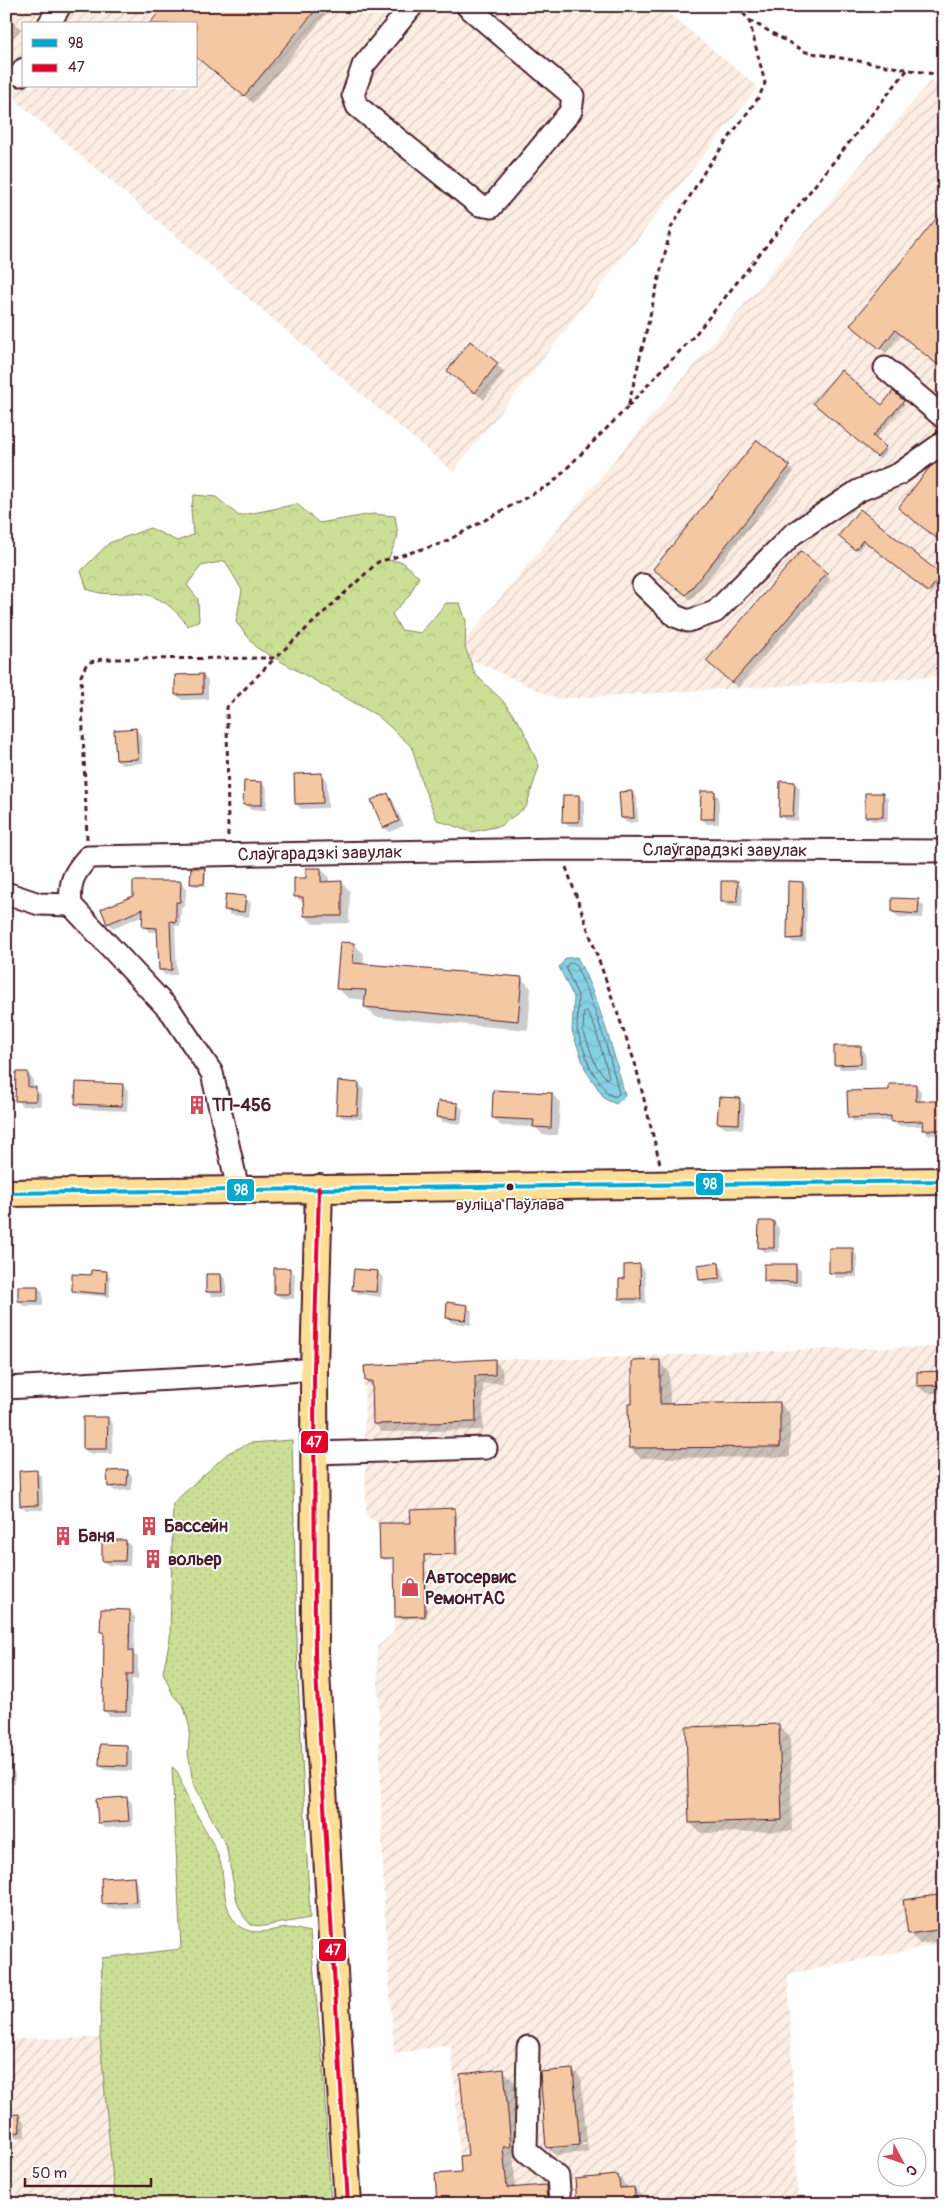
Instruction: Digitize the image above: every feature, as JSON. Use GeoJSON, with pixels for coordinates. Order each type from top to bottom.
{"type":"FeatureCollection","features":[{"type":"Feature","properties":{"kind":"main road"},"geometry":{"type":"LineString","coordinates":[[6,1193],[944,1181]]}},
{"type":"Feature","properties":{"kind":"main road"},"geometry":{"type":"LineString","coordinates":[[319,1188],[314,1369],[315,1656],[348,2204]]}},
{"type":"Feature","properties":{"kind":"street"},"geometry":{"type":"LineString","coordinates":[[50,22],[60,6]]}},
{"type":"Feature","properties":{"kind":"street"},"geometry":{"type":"LineString","coordinates":[[412,6],[363,66],[353,95],[357,106],[479,205],[491,207],[571,111],[573,96],[467,6]]}},
{"type":"Feature","properties":{"kind":"street"},"geometry":{"type":"LineString","coordinates":[[885,368],[944,418]]}},
{"type":"Feature","properties":{"kind":"street"},"geometry":{"type":"LineString","coordinates":[[643,585],[675,616],[688,621],[715,612],[793,534],[858,491],[899,474],[944,442]]}},
{"type":"Feature","properties":{"kind":"street","name":"Слаўгарадзкі завулак"},"geometry":{"type":"LineString","coordinates":[[88,856],[560,849],[944,851]]}},
{"type":"Feature","properties":{"kind":"street"},"geometry":{"type":"LineString","coordinates":[[88,856],[77,869],[69,886],[71,905],[172,1013],[212,1073],[238,1189]]}},
{"type":"Feature","properties":{"kind":"street"},"geometry":{"type":"LineString","coordinates":[[6,893],[39,904],[71,905]]}},
{"type":"Feature","properties":{"kind":"street"},"geometry":{"type":"LineString","coordinates":[[6,1388],[227,1376],[314,1369]]}},
{"type":"Feature","properties":{"kind":"street"},"geometry":{"type":"LineString","coordinates":[[314,1453],[486,1448]]}},
{"type":"Feature","properties":{"kind":"street"},"geometry":{"type":"LineString","coordinates":[[528,2047],[526,2151],[558,2177],[560,2204]]}},
{"type":"Feature","properties":{"kind":"path"},"geometry":{"type":"LineString","coordinates":[[737,6],[749,20],[806,52],[940,74],[944,78]]}},
{"type":"Feature","properties":{"kind":"path"},"geometry":{"type":"LineString","coordinates":[[628,407],[671,228],[706,169],[759,97],[765,83],[749,20]]}},
{"type":"Feature","properties":{"kind":"path"},"geometry":{"type":"LineString","coordinates":[[228,854],[227,707],[378,562],[443,543],[551,484],[628,407],[694,336],[908,69]]}},
{"type":"Feature","properties":{"kind":"path"},"geometry":{"type":"LineString","coordinates":[[88,856],[81,676],[87,663],[102,659],[276,658]]}},
{"type":"Feature","properties":{"kind":"path"},"geometry":{"type":"LineString","coordinates":[[560,849],[636,1063],[661,1169]]}},
{"type":"Feature","properties":{"kind":"shaded area"},"geometry":{"type":"Polygon","coordinates":[[[6,6],[660,6],[758,87],[453,472],[6,92],[6,6]]]}},
{"type":"Feature","properties":{"kind":"shaded area"},"geometry":{"type":"Polygon","coordinates":[[[931,80],[944,90],[944,676],[557,699],[455,652],[931,80]]]}},
{"type":"Feature","properties":{"kind":"shaded area"},"geometry":{"type":"Polygon","coordinates":[[[944,1347],[944,1943],[788,1974],[798,2204],[437,2204],[435,2174],[461,2171],[451,2044],[394,2054],[384,1902],[377,1647],[394,1632],[394,1558],[379,1524],[366,1515],[364,1366],[495,1359],[578,1359],[821,1349],[944,1347]]]}},
{"type":"Feature","properties":{"kind":"shaded area"},"geometry":{"type":"Polygon","coordinates":[[[100,2038],[115,2204],[6,2204],[6,2039],[100,2038]]]}},
{"type":"Feature","properties":{"kind":"green space"},"geometry":{"type":"Polygon","coordinates":[[[194,495],[216,497],[239,516],[297,504],[319,523],[373,514],[395,516],[398,536],[388,560],[403,562],[419,577],[409,596],[392,614],[401,630],[421,633],[446,603],[460,603],[466,621],[465,647],[475,674],[503,701],[522,727],[539,766],[526,807],[500,826],[471,832],[437,820],[422,783],[412,747],[378,716],[257,648],[236,622],[242,590],[225,561],[201,566],[187,585],[198,599],[199,621],[188,626],[170,607],[148,595],[139,593],[103,593],[87,589],[81,571],[109,543],[150,528],[177,541],[193,535],[191,509],[194,495]]]}},
{"type":"Feature","properties":{"kind":"green space"},"geometry":{"type":"Polygon","coordinates":[[[292,1440],[298,1679],[310,1918],[265,1926],[251,1925],[244,1917],[237,1902],[226,1845],[193,1783],[188,1752],[190,1729],[184,1707],[173,1695],[163,1672],[170,1639],[173,1503],[228,1453],[250,1443],[292,1440]]]}},
{"type":"Feature","properties":{"kind":"green space"},"geometry":{"type":"Polygon","coordinates":[[[172,1767],[179,1775],[185,1793],[217,1852],[222,1869],[227,1907],[235,1922],[242,1928],[253,1932],[293,1928],[310,1932],[323,2068],[331,2204],[115,2204],[100,2038],[102,1958],[181,1949],[172,1767]]]}},
{"type":"Feature","properties":{"kind":"water"},"geometry":{"type":"Polygon","coordinates":[[[577,957],[599,1008],[625,1096],[616,1104],[605,1099],[586,1071],[572,1031],[574,998],[559,967],[566,958],[577,957]]]}},
{"type":"Feature","properties":{"kind":"building"},"geometry":{"type":"Polygon","coordinates":[[[164,6],[319,6],[244,96],[198,59],[198,22],[151,22],[164,6]]]}},
{"type":"Feature","properties":{"kind":"building"},"geometry":{"type":"Polygon","coordinates":[[[944,209],[944,370],[895,330],[880,349],[850,325],[944,209]]]}},
{"type":"Feature","properties":{"kind":"building"},"geometry":{"type":"Polygon","coordinates":[[[470,341],[498,363],[475,393],[447,371],[470,341]]]}},
{"type":"Feature","properties":{"kind":"building"},"geometry":{"type":"Polygon","coordinates":[[[841,370],[882,405],[893,391],[904,401],[873,436],[886,447],[877,457],[813,403],[841,370]]]}},
{"type":"Feature","properties":{"kind":"building"},"geometry":{"type":"Polygon","coordinates":[[[757,440],[790,466],[686,595],[653,569],[757,440]]]}},
{"type":"Feature","properties":{"kind":"building"},"geometry":{"type":"Polygon","coordinates":[[[944,458],[944,544],[898,508],[930,467],[944,458]]]}},
{"type":"Feature","properties":{"kind":"building"},"geometry":{"type":"Polygon","coordinates":[[[860,509],[942,575],[928,592],[863,540],[855,550],[838,536],[860,509]]]}},
{"type":"Feature","properties":{"kind":"building"},"geometry":{"type":"Polygon","coordinates":[[[801,551],[827,573],[732,683],[706,661],[801,551]]]}},
{"type":"Feature","properties":{"kind":"building"},"geometry":{"type":"Polygon","coordinates":[[[203,674],[203,694],[175,695],[175,675],[203,674]]]}},
{"type":"Feature","properties":{"kind":"building"},"geometry":{"type":"Polygon","coordinates":[[[136,728],[138,759],[116,760],[114,730],[136,728]]]}},
{"type":"Feature","properties":{"kind":"building"},"geometry":{"type":"Polygon","coordinates":[[[322,773],[323,803],[295,804],[294,774],[322,773]]]}},
{"type":"Feature","properties":{"kind":"building"},"geometry":{"type":"Polygon","coordinates":[[[244,781],[262,782],[262,805],[243,805],[244,781]]]}},
{"type":"Feature","properties":{"kind":"building"},"geometry":{"type":"Polygon","coordinates":[[[780,781],[795,782],[793,816],[779,816],[780,781]]]}},
{"type":"Feature","properties":{"kind":"building"},"geometry":{"type":"Polygon","coordinates":[[[632,791],[634,818],[621,818],[619,792],[632,791]]]}},
{"type":"Feature","properties":{"kind":"building"},"geometry":{"type":"Polygon","coordinates":[[[701,791],[715,791],[714,819],[700,819],[701,791]]]}},
{"type":"Feature","properties":{"kind":"building"},"geometry":{"type":"Polygon","coordinates":[[[388,793],[399,821],[383,828],[371,800],[388,793]]]}},
{"type":"Feature","properties":{"kind":"building"},"geometry":{"type":"Polygon","coordinates":[[[865,793],[883,793],[883,817],[865,817],[865,793]]]}},
{"type":"Feature","properties":{"kind":"building"},"geometry":{"type":"Polygon","coordinates":[[[563,795],[579,795],[579,822],[562,822],[563,795]]]}},
{"type":"Feature","properties":{"kind":"building"},"geometry":{"type":"Polygon","coordinates":[[[191,868],[205,868],[204,884],[190,884],[191,868]]]}},
{"type":"Feature","properties":{"kind":"building"},"geometry":{"type":"Polygon","coordinates":[[[306,868],[321,868],[321,882],[342,881],[342,916],[304,916],[303,897],[294,897],[294,878],[306,878],[306,868]]]}},
{"type":"Feature","properties":{"kind":"building"},"geometry":{"type":"Polygon","coordinates":[[[133,881],[181,881],[180,902],[176,902],[176,922],[170,921],[172,970],[159,970],[157,928],[142,927],[143,909],[107,924],[101,909],[133,896],[133,881]]]}},
{"type":"Feature","properties":{"kind":"building"},"geometry":{"type":"Polygon","coordinates":[[[721,881],[738,881],[737,902],[721,902],[721,881]]]}},
{"type":"Feature","properties":{"kind":"building"},"geometry":{"type":"Polygon","coordinates":[[[788,881],[803,882],[802,938],[787,939],[788,881]]]}},
{"type":"Feature","properties":{"kind":"building"},"geometry":{"type":"Polygon","coordinates":[[[226,894],[246,896],[244,912],[224,910],[226,894]]]}},
{"type":"Feature","properties":{"kind":"building"},"geometry":{"type":"Polygon","coordinates":[[[892,898],[919,899],[918,914],[892,912],[892,898]]]}},
{"type":"Feature","properties":{"kind":"building"},"geometry":{"type":"Polygon","coordinates":[[[340,942],[354,943],[353,963],[522,977],[518,1021],[364,1007],[366,990],[336,989],[340,942]]]}},
{"type":"Feature","properties":{"kind":"building"},"geometry":{"type":"Polygon","coordinates":[[[834,1046],[861,1046],[861,1064],[834,1065],[834,1046]]]}},
{"type":"Feature","properties":{"kind":"building"},"geometry":{"type":"Polygon","coordinates":[[[16,1072],[28,1072],[28,1087],[36,1087],[36,1101],[15,1101],[16,1072]]]}},
{"type":"Feature","properties":{"kind":"building"},"geometry":{"type":"Polygon","coordinates":[[[338,1081],[359,1083],[357,1115],[336,1114],[338,1081]]]}},
{"type":"Feature","properties":{"kind":"building"},"geometry":{"type":"Polygon","coordinates":[[[76,1082],[123,1084],[122,1106],[75,1104],[76,1082]]]}},
{"type":"Feature","properties":{"kind":"building"},"geometry":{"type":"Polygon","coordinates":[[[889,1084],[916,1084],[916,1101],[944,1101],[944,1130],[922,1130],[923,1121],[891,1122],[891,1116],[848,1118],[847,1091],[889,1090],[889,1084]]]}},
{"type":"Feature","properties":{"kind":"building"},"geometry":{"type":"Polygon","coordinates":[[[493,1090],[552,1093],[551,1128],[533,1127],[534,1120],[492,1118],[493,1090]]]}},
{"type":"Feature","properties":{"kind":"building"},"geometry":{"type":"Polygon","coordinates":[[[719,1097],[740,1098],[739,1124],[717,1123],[719,1097]]]}},
{"type":"Feature","properties":{"kind":"building"},"geometry":{"type":"Polygon","coordinates":[[[438,1101],[458,1103],[457,1119],[436,1117],[438,1101]]]}},
{"type":"Feature","properties":{"kind":"building"},"geometry":{"type":"Polygon","coordinates":[[[759,1221],[774,1221],[774,1248],[758,1248],[759,1221]]]}},
{"type":"Feature","properties":{"kind":"building"},"geometry":{"type":"Polygon","coordinates":[[[829,1248],[853,1248],[853,1273],[829,1273],[829,1248]]]}},
{"type":"Feature","properties":{"kind":"building"},"geometry":{"type":"Polygon","coordinates":[[[719,1262],[720,1278],[699,1280],[697,1265],[719,1262]]]}},
{"type":"Feature","properties":{"kind":"building"},"geometry":{"type":"Polygon","coordinates":[[[640,1264],[641,1299],[619,1299],[619,1279],[624,1279],[624,1265],[640,1264]]]}},
{"type":"Feature","properties":{"kind":"building"},"geometry":{"type":"Polygon","coordinates":[[[764,1264],[796,1264],[796,1282],[764,1281],[764,1264]]]}},
{"type":"Feature","properties":{"kind":"building"},"geometry":{"type":"Polygon","coordinates":[[[274,1268],[290,1268],[290,1294],[274,1294],[274,1268]]]}},
{"type":"Feature","properties":{"kind":"building"},"geometry":{"type":"Polygon","coordinates":[[[354,1269],[378,1271],[376,1292],[352,1290],[354,1269]]]}},
{"type":"Feature","properties":{"kind":"building"},"geometry":{"type":"Polygon","coordinates":[[[91,1270],[107,1271],[106,1294],[72,1291],[72,1274],[91,1275],[91,1270]]]}},
{"type":"Feature","properties":{"kind":"building"},"geometry":{"type":"Polygon","coordinates":[[[206,1274],[221,1274],[222,1292],[206,1292],[206,1274]]]}},
{"type":"Feature","properties":{"kind":"building"},"geometry":{"type":"Polygon","coordinates":[[[18,1286],[38,1286],[38,1301],[18,1301],[18,1286]]]}},
{"type":"Feature","properties":{"kind":"building"},"geometry":{"type":"Polygon","coordinates":[[[447,1302],[468,1305],[466,1320],[446,1318],[447,1302]]]}},
{"type":"Feature","properties":{"kind":"building"},"geometry":{"type":"Polygon","coordinates":[[[495,1359],[495,1375],[475,1376],[476,1422],[373,1424],[372,1381],[365,1381],[364,1366],[495,1359]]]}},
{"type":"Feature","properties":{"kind":"building"},"geometry":{"type":"Polygon","coordinates":[[[660,1360],[660,1404],[780,1402],[780,1447],[629,1448],[628,1404],[632,1404],[632,1361],[660,1360]]]}},
{"type":"Feature","properties":{"kind":"building"},"geometry":{"type":"Polygon","coordinates":[[[944,1371],[944,1385],[917,1386],[917,1372],[944,1371]]]}},
{"type":"Feature","properties":{"kind":"building"},"geometry":{"type":"Polygon","coordinates":[[[83,1417],[108,1417],[107,1449],[83,1449],[83,1417]]]}},
{"type":"Feature","properties":{"kind":"building"},"geometry":{"type":"Polygon","coordinates":[[[37,1470],[38,1505],[20,1506],[19,1471],[37,1470]]]}},
{"type":"Feature","properties":{"kind":"building"},"geometry":{"type":"Polygon","coordinates":[[[128,1470],[127,1485],[108,1487],[107,1471],[128,1470]]]}},
{"type":"Feature","properties":{"kind":"building","name":"Автосервис РемонтАС"},"geometry":{"type":"Polygon","coordinates":[[[455,1508],[456,1554],[424,1555],[425,1616],[395,1617],[394,1558],[380,1558],[379,1523],[411,1523],[410,1510],[455,1508]]]}},
{"type":"Feature","properties":{"kind":"building"},"geometry":{"type":"Polygon","coordinates":[[[102,1540],[126,1540],[125,1561],[102,1561],[102,1540]]]}},
{"type":"Feature","properties":{"kind":"building"},"geometry":{"type":"Polygon","coordinates":[[[101,1609],[130,1610],[129,1651],[133,1651],[133,1674],[127,1674],[126,1711],[103,1711],[104,1632],[100,1632],[101,1609]]]}},
{"type":"Feature","properties":{"kind":"building"},"geometry":{"type":"Polygon","coordinates":[[[779,1724],[782,1820],[689,1823],[686,1727],[779,1724]]]}},
{"type":"Feature","properties":{"kind":"building"},"geometry":{"type":"Polygon","coordinates":[[[100,1744],[127,1745],[127,1766],[99,1765],[100,1744]]]}},
{"type":"Feature","properties":{"kind":"building"},"geometry":{"type":"Polygon","coordinates":[[[127,1797],[129,1821],[98,1823],[96,1799],[127,1797]]]}},
{"type":"Feature","properties":{"kind":"building"},"geometry":{"type":"Polygon","coordinates":[[[134,1876],[136,1902],[102,1904],[101,1878],[134,1876]]]}},
{"type":"Feature","properties":{"kind":"building"},"geometry":{"type":"Polygon","coordinates":[[[944,1894],[944,1929],[908,1934],[903,1900],[944,1894]]]}},
{"type":"Feature","properties":{"kind":"building"},"geometry":{"type":"Polygon","coordinates":[[[504,2069],[511,2147],[503,2147],[507,2188],[546,2185],[547,2204],[437,2204],[435,2174],[461,2172],[460,2156],[468,2155],[460,2074],[504,2069]]]}},
{"type":"Feature","properties":{"kind":"building"},"geometry":{"type":"Polygon","coordinates":[[[573,2069],[580,2145],[546,2148],[540,2072],[573,2069]]]}},
{"type":"Feature","properties":{"kind":"building"},"geometry":{"type":"Polygon","coordinates":[[[19,2114],[20,2132],[6,2133],[6,2115],[19,2114]]]}},
{"type":"Feature","properties":{"kind":"building"},"geometry":{"type":"Polygon","coordinates":[[[618,2175],[620,2188],[634,2187],[636,2204],[577,2204],[575,2179],[618,2175]]]}},
{"type":"Feature","properties":{"kind":"transit line","name":"98"},"geometry":{"type":"LineString","coordinates":[[6,1193],[944,1181]]}},
{"type":"Feature","properties":{"kind":"transit line","name":"47"},"geometry":{"type":"LineString","coordinates":[[319,1188],[314,1369],[315,1656],[348,2204]]}},
{"type":"Feature","properties":{"kind":"place","name":"ТП-456"},"geometry":{"type":"Point","coordinates":[197,1105]}},
{"type":"Feature","properties":{"kind":"place","name":"вуліца Паўлава"},"geometry":{"type":"Point","coordinates":[510,1187]}},
{"type":"Feature","properties":{"kind":"place","name":"Бассейн"},"geometry":{"type":"Point","coordinates":[149,1526]}},
{"type":"Feature","properties":{"kind":"place","name":"Баня"},"geometry":{"type":"Point","coordinates":[63,1536]}},
{"type":"Feature","properties":{"kind":"place","name":"вольер"},"geometry":{"type":"Point","coordinates":[153,1559]}},
{"type":"Feature","properties":{"kind":"place","name":"Автосервис РемонтАС"},"geometry":{"type":"Point","coordinates":[410,1587]}}]}
